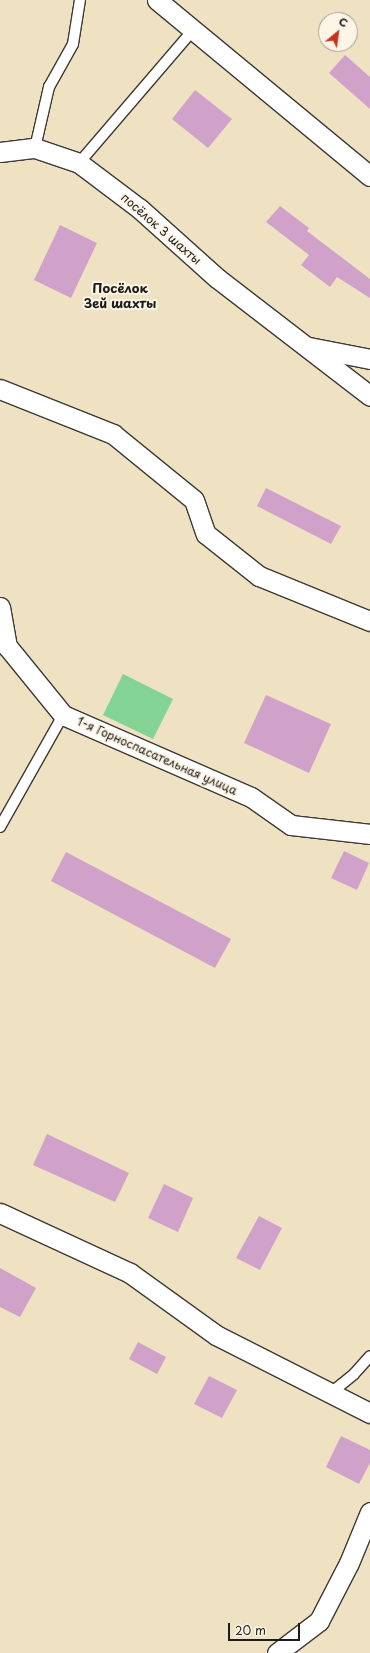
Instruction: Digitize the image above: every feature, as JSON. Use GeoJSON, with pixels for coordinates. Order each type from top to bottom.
{"type":"FeatureCollection","features":[{"type":"Feature","properties":{"kind":"street"},"geometry":{"type":"LineString","coordinates":[[157,0],[192,31],[370,176]]}},
{"type":"Feature","properties":{"kind":"street","name":"посёлок 3 шахты"},"geometry":{"type":"LineString","coordinates":[[0,152],[35,148],[80,163],[140,209],[217,278],[370,396]]}},
{"type":"Feature","properties":{"kind":"street","name":"посёлок 3 шахты"},"geometry":{"type":"LineString","coordinates":[[305,347],[370,359]]}},
{"type":"Feature","properties":{"kind":"street"},"geometry":{"type":"LineString","coordinates":[[0,389],[113,434],[194,500],[206,534],[259,576],[370,620]]}},
{"type":"Feature","properties":{"kind":"street","name":"1-я Горноспасательная улица"},"geometry":{"type":"LineString","coordinates":[[0,607],[7,646],[62,715],[251,797],[291,825],[370,834]]}},
{"type":"Feature","properties":{"kind":"street"},"geometry":{"type":"LineString","coordinates":[[0,1213],[130,1273],[216,1335],[332,1392],[370,1413]]}},
{"type":"Feature","properties":{"kind":"street"},"geometry":{"type":"LineString","coordinates":[[277,1653],[319,1621],[349,1563],[370,1512]]}},
{"type":"Feature","properties":{"kind":"lane"},"geometry":{"type":"LineString","coordinates":[[35,148],[49,87],[73,44],[80,0]]}},
{"type":"Feature","properties":{"kind":"lane"},"geometry":{"type":"LineString","coordinates":[[80,163],[192,31]]}},
{"type":"Feature","properties":{"kind":"lane"},"geometry":{"type":"LineString","coordinates":[[0,827],[62,715]]}},
{"type":"Feature","properties":{"kind":"lane"},"geometry":{"type":"LineString","coordinates":[[332,1392],[354,1374],[370,1356]]}},
{"type":"Feature","properties":{"kind":"green space"},"geometry":{"type":"Polygon","coordinates":[[[123,674],[173,699],[153,739],[103,715],[123,674]]]}},
{"type":"Feature","properties":{"kind":"building"},"geometry":{"type":"Polygon","coordinates":[[[345,55],[370,77],[370,109],[329,73],[345,55]]]}},
{"type":"Feature","properties":{"kind":"building"},"geometry":{"type":"Polygon","coordinates":[[[195,90],[232,119],[208,148],[172,119],[195,90]]]}},
{"type":"Feature","properties":{"kind":"building"},"geometry":{"type":"Polygon","coordinates":[[[280,206],[309,228],[307,231],[370,279],[370,298],[337,277],[330,287],[301,265],[309,255],[266,222],[280,206]]]}},
{"type":"Feature","properties":{"kind":"building"},"geometry":{"type":"Polygon","coordinates":[[[60,225],[97,243],[71,298],[34,280],[60,225]]]}},
{"type":"Feature","properties":{"kind":"building"},"geometry":{"type":"Polygon","coordinates":[[[266,488],[341,526],[331,544],[257,506],[266,488]]]}},
{"type":"Feature","properties":{"kind":"building"},"geometry":{"type":"Polygon","coordinates":[[[266,695],[331,724],[309,773],[244,743],[266,695]]]}},
{"type":"Feature","properties":{"kind":"building"},"geometry":{"type":"Polygon","coordinates":[[[344,851],[369,863],[357,890],[331,878],[344,851]]]}},
{"type":"Feature","properties":{"kind":"building"},"geometry":{"type":"Polygon","coordinates":[[[66,852],[231,939],[215,968],[51,881],[66,852]]]}},
{"type":"Feature","properties":{"kind":"building"},"geometry":{"type":"Polygon","coordinates":[[[47,1134],[129,1173],[115,1202],[33,1165],[47,1134]]]}},
{"type":"Feature","properties":{"kind":"building"},"geometry":{"type":"Polygon","coordinates":[[[164,1184],[193,1198],[178,1232],[148,1218],[164,1184]]]}},
{"type":"Feature","properties":{"kind":"building"},"geometry":{"type":"Polygon","coordinates":[[[259,1216],[282,1228],[260,1270],[236,1258],[259,1216]]]}},
{"type":"Feature","properties":{"kind":"building"},"geometry":{"type":"Polygon","coordinates":[[[0,1268],[36,1288],[20,1317],[0,1307],[0,1268]]]}},
{"type":"Feature","properties":{"kind":"building"},"geometry":{"type":"Polygon","coordinates":[[[138,1342],[166,1357],[157,1374],[129,1359],[138,1342]]]}},
{"type":"Feature","properties":{"kind":"building"},"geometry":{"type":"Polygon","coordinates":[[[209,1376],[237,1390],[222,1418],[194,1404],[209,1376]]]}},
{"type":"Feature","properties":{"kind":"building"},"geometry":{"type":"Polygon","coordinates":[[[341,1436],[370,1450],[370,1463],[359,1484],[326,1467],[341,1436]]]}},
{"type":"Feature","properties":{"kind":"district","name":"Посёлок 3ей шахты"},"geometry":{"type":"Point","coordinates":[120,296]}}]}
